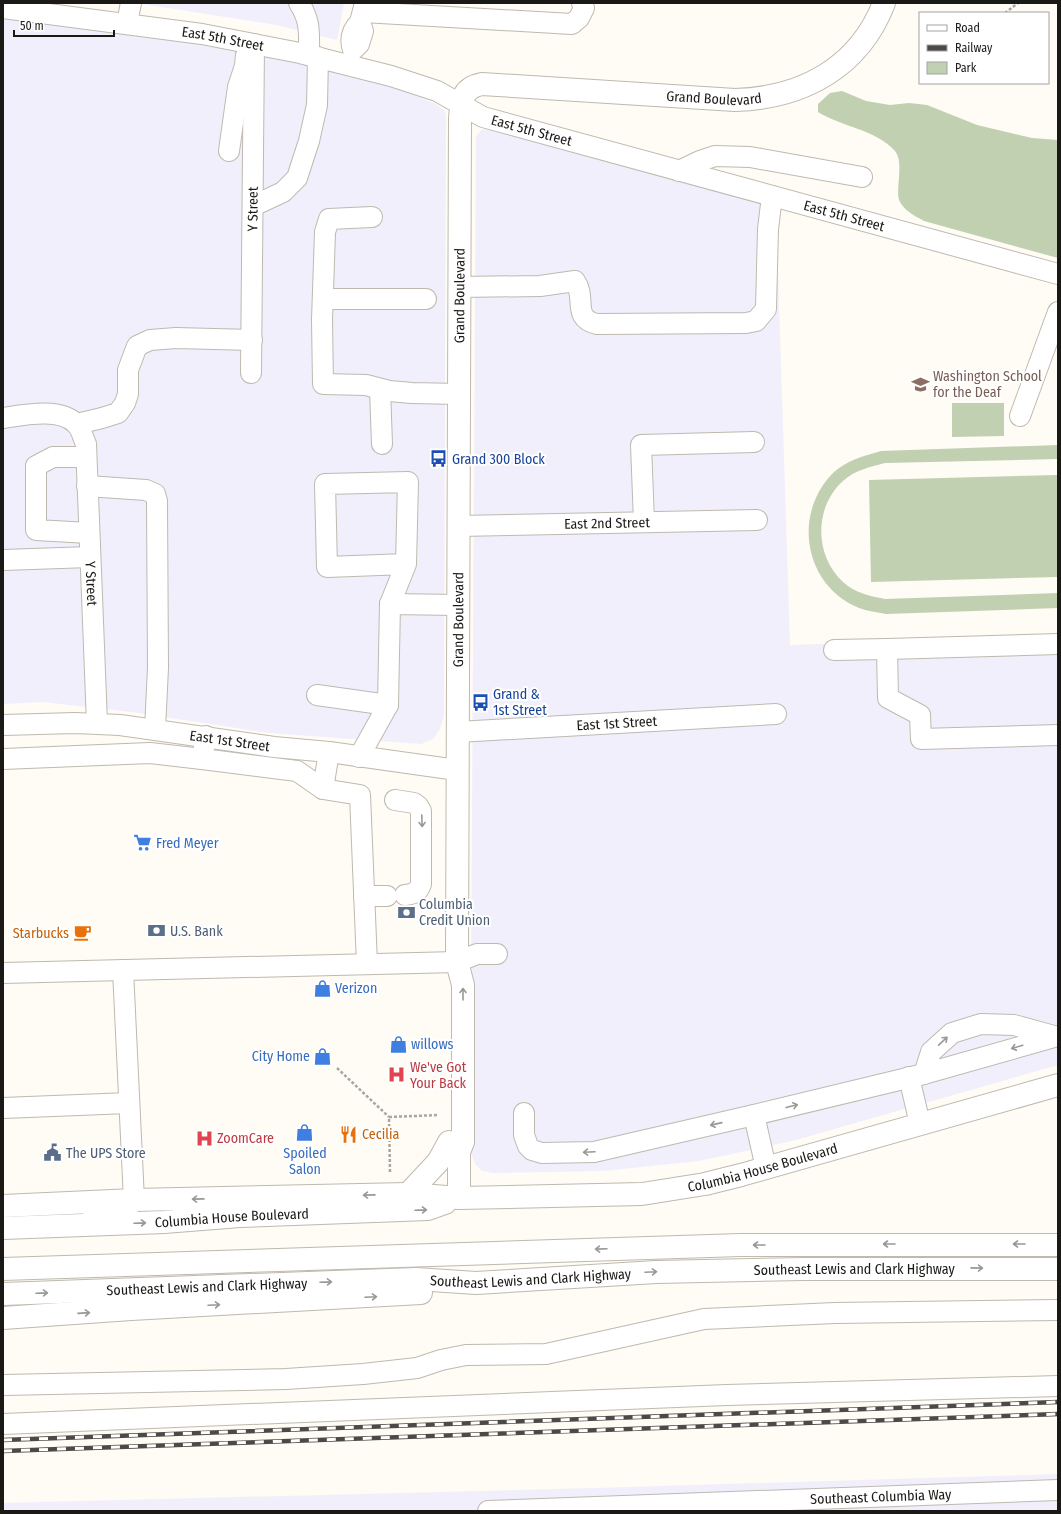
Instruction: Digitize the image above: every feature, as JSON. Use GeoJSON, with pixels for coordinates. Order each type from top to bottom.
{"type":"FeatureCollection","features":[{"type":"Feature","properties":{"kind":"main road","name":"Grand Boulevard"},"geometry":{"type":"LineString","coordinates":[[459,1198],[448,1054],[448,985],[457,962],[461,104],[465,93],[472,86],[482,84],[735,100],[758,99],[775,96],[805,86],[834,70],[867,36],[884,3]]}},
{"type":"Feature","properties":{"kind":"main road","name":"Columbia House Boulevard"},"geometry":{"type":"LineString","coordinates":[[3,1206],[134,1200],[408,1194],[459,1198],[642,1194],[706,1184],[1058,1085]]}},
{"type":"Feature","properties":{"kind":"main road"},"geometry":{"type":"LineString","coordinates":[[408,1194],[454,1147]]}},
{"type":"Feature","properties":{"kind":"main road","name":"Columbia House Boulevard"},"geometry":{"type":"LineString","coordinates":[[3,1228],[164,1222],[240,1216],[428,1209],[459,1198]]}},
{"type":"Feature","properties":{"kind":"main road","name":"Southeast Lewis and Clark Highway"},"geometry":{"type":"LineString","coordinates":[[3,1269],[741,1245],[1058,1244]]}},
{"type":"Feature","properties":{"kind":"main road","name":"Southeast Lewis and Clark Highway"},"geometry":{"type":"LineString","coordinates":[[3,1294],[416,1279],[476,1283],[664,1272],[813,1268],[1058,1269]]}},
{"type":"Feature","properties":{"kind":"main road"},"geometry":{"type":"LineString","coordinates":[[3,1318],[131,1309],[416,1294],[476,1283]]}},
{"type":"Feature","properties":{"kind":"street"},"geometry":{"type":"LineString","coordinates":[[127,24],[131,3]]}},
{"type":"Feature","properties":{"kind":"street"},"geometry":{"type":"LineString","coordinates":[[253,206],[283,192],[297,178],[309,141],[317,105],[314,56],[306,13],[299,3]]}},
{"type":"Feature","properties":{"kind":"street"},"geometry":{"type":"LineString","coordinates":[[351,57],[350,42],[354,28],[363,12],[572,24],[579,18],[584,8],[582,3]]}},
{"type":"Feature","properties":{"kind":"street","name":"East 5th Street"},"geometry":{"type":"LineString","coordinates":[[3,8],[36,8],[127,24],[202,34],[314,56],[351,57],[437,91],[483,118],[1058,274]]}},
{"type":"Feature","properties":{"kind":"street"},"geometry":{"type":"LineString","coordinates":[[229,151],[238,87],[250,44]]}},
{"type":"Feature","properties":{"kind":"street","name":"Y Street"},"geometry":{"type":"LineString","coordinates":[[250,44],[253,206],[251,373]]}},
{"type":"Feature","properties":{"kind":"street"},"geometry":{"type":"LineString","coordinates":[[679,171],[715,156],[750,156],[862,177]]}},
{"type":"Feature","properties":{"kind":"street"},"geometry":{"type":"LineString","coordinates":[[459,287],[540,286],[575,281],[580,288],[582,315],[588,322],[597,324],[746,323],[756,321],[766,309],[768,229],[772,196]]}},
{"type":"Feature","properties":{"kind":"street"},"geometry":{"type":"LineString","coordinates":[[372,217],[329,219],[325,232],[323,384],[366,385],[380,389],[412,393],[459,394]]}},
{"type":"Feature","properties":{"kind":"street"},"geometry":{"type":"LineString","coordinates":[[323,299],[426,299]]}},
{"type":"Feature","properties":{"kind":"street"},"geometry":{"type":"LineString","coordinates":[[1020,416],[1058,312]]}},
{"type":"Feature","properties":{"kind":"street"},"geometry":{"type":"LineString","coordinates":[[77,424],[118,413],[128,394],[128,370],[137,346],[150,340],[176,338],[252,340]]}},
{"type":"Feature","properties":{"kind":"street"},"geometry":{"type":"LineString","coordinates":[[380,389],[382,444]]}},
{"type":"Feature","properties":{"kind":"street"},"geometry":{"type":"LineString","coordinates":[[3,418],[54,414],[66,416],[77,424],[86,450],[53,456],[36,466],[36,530],[89,533]]}},
{"type":"Feature","properties":{"kind":"street"},"geometry":{"type":"LineString","coordinates":[[644,522],[641,445],[754,442]]}},
{"type":"Feature","properties":{"kind":"street","name":"Y Street"},"geometry":{"type":"LineString","coordinates":[[86,450],[97,723]]}},
{"type":"Feature","properties":{"kind":"street"},"geometry":{"type":"LineString","coordinates":[[359,757],[388,705],[390,604],[406,564],[408,482],[325,484],[327,567],[406,564]]}},
{"type":"Feature","properties":{"kind":"street"},"geometry":{"type":"LineString","coordinates":[[87,486],[146,490],[155,494],[157,501],[158,668],[155,729]]}},
{"type":"Feature","properties":{"kind":"street","name":"East 2nd Street"},"geometry":{"type":"LineString","coordinates":[[458,526],[756,520]]}},
{"type":"Feature","properties":{"kind":"street"},"geometry":{"type":"LineString","coordinates":[[3,560],[90,557]]}},
{"type":"Feature","properties":{"kind":"street"},"geometry":{"type":"LineString","coordinates":[[390,604],[458,605]]}},
{"type":"Feature","properties":{"kind":"street"},"geometry":{"type":"LineString","coordinates":[[834,650],[1058,644]]}},
{"type":"Feature","properties":{"kind":"street"},"geometry":{"type":"LineString","coordinates":[[887,649],[888,698],[920,715],[921,739],[1058,735]]}},
{"type":"Feature","properties":{"kind":"street"},"geometry":{"type":"LineString","coordinates":[[317,695],[388,705]]}},
{"type":"Feature","properties":{"kind":"street","name":"East 1st Street"},"geometry":{"type":"LineString","coordinates":[[457,732],[776,714]]}},
{"type":"Feature","properties":{"kind":"street","name":"East 1st Street"},"geometry":{"type":"LineString","coordinates":[[3,725],[97,723],[155,729],[274,747],[329,752],[457,770]]}},
{"type":"Feature","properties":{"kind":"street"},"geometry":{"type":"LineString","coordinates":[[202,758],[206,736]]}},
{"type":"Feature","properties":{"kind":"street"},"geometry":{"type":"LineString","coordinates":[[323,789],[329,752]]}},
{"type":"Feature","properties":{"kind":"street"},"geometry":{"type":"LineString","coordinates":[[3,759],[150,753],[202,758],[297,772],[323,789],[360,795],[367,964]]}},
{"type":"Feature","properties":{"kind":"street"},"geometry":{"type":"LineString","coordinates":[[364,896],[414,893],[419,889],[421,884],[422,816],[418,806],[414,803],[396,800]]}},
{"type":"Feature","properties":{"kind":"street"},"geometry":{"type":"LineString","coordinates":[[3,973],[457,962],[477,954],[497,954]]}},
{"type":"Feature","properties":{"kind":"street"},"geometry":{"type":"LineString","coordinates":[[3,1219],[113,1214],[122,1212],[129,1207],[134,1200],[123,970]]}},
{"type":"Feature","properties":{"kind":"street"},"geometry":{"type":"LineString","coordinates":[[920,1124],[917,1075],[931,1052],[952,1033],[981,1024],[1014,1026],[1056,1036]]}},
{"type":"Feature","properties":{"kind":"street"},"geometry":{"type":"LineString","coordinates":[[524,1113],[525,1141],[532,1150],[542,1153],[594,1152],[917,1075],[1056,1036]]}},
{"type":"Feature","properties":{"kind":"street"},"geometry":{"type":"LineString","coordinates":[[3,1108],[129,1103]]}},
{"type":"Feature","properties":{"kind":"street"},"geometry":{"type":"LineString","coordinates":[[754,1115],[766,1168]]}},
{"type":"Feature","properties":{"kind":"street"},"geometry":{"type":"LineString","coordinates":[[3,1385],[286,1379],[363,1374],[417,1368],[441,1360],[466,1355],[546,1354],[704,1320],[836,1313],[1058,1310]]}},
{"type":"Feature","properties":{"kind":"street"},"geometry":{"type":"LineString","coordinates":[[3,1424],[727,1395],[1058,1386]]}},
{"type":"Feature","properties":{"kind":"street","name":"Southeast Columbia Way"},"geometry":{"type":"LineString","coordinates":[[488,1511],[911,1503],[1058,1490]]}},
{"type":"Feature","properties":{"kind":"path"},"geometry":{"type":"LineString","coordinates":[[1006,12],[1018,3]]}},
{"type":"Feature","properties":{"kind":"path"},"geometry":{"type":"LineString","coordinates":[[337,1068],[389,1117],[390,1172]]}},
{"type":"Feature","properties":{"kind":"path"},"geometry":{"type":"LineString","coordinates":[[389,1117],[439,1114]]}},
{"type":"Feature","properties":{"kind":"shaded area"},"geometry":{"type":"Polygon","coordinates":[[[136,3],[344,3],[337,40],[277,25],[136,3]]]}},
{"type":"Feature","properties":{"kind":"shaded area"},"geometry":{"type":"Polygon","coordinates":[[[3,18],[196,43],[337,71],[402,90],[436,104],[445,111],[444,716],[440,729],[433,739],[421,744],[269,733],[131,712],[43,702],[3,704],[3,18]]]}},
{"type":"Feature","properties":{"kind":"shaded area"},"geometry":{"type":"Polygon","coordinates":[[[485,128],[491,128],[776,209],[790,645],[1058,636],[1058,1065],[796,1140],[699,1161],[603,1171],[493,1173],[482,1171],[475,1164],[470,1150],[476,137],[480,131],[485,128]]]}},
{"type":"Feature","properties":{"kind":"shaded area"},"geometry":{"type":"Polygon","coordinates":[[[1058,1474],[1058,1511],[3,1511],[3,1503],[594,1488],[1058,1474]]]}},
{"type":"Feature","properties":{"kind":"green space"},"geometry":{"type":"Polygon","coordinates":[[[842,91],[866,101],[890,105],[909,103],[927,105],[977,125],[1032,138],[1058,140],[1058,258],[924,221],[907,211],[898,197],[899,163],[898,156],[895,151],[878,138],[818,112],[818,104],[830,93],[842,91]]]}},
{"type":"Feature","properties":{"kind":"green space"},"geometry":{"type":"Polygon","coordinates":[[[952,403],[1004,403],[1004,436],[952,437],[952,403]]]}},
{"type":"Feature","properties":{"kind":"green space"},"geometry":{"type":"Polygon","coordinates":[[[1058,445],[1058,459],[885,463],[863,469],[848,477],[833,492],[823,517],[821,531],[823,545],[833,571],[848,586],[863,594],[885,599],[1058,593],[1058,608],[886,614],[859,608],[841,598],[826,584],[816,567],[810,548],[809,529],[812,510],[819,491],[837,469],[848,462],[881,451],[1058,445]]]}},
{"type":"Feature","properties":{"kind":"green space"},"geometry":{"type":"Polygon","coordinates":[[[1058,475],[1058,577],[871,582],[869,480],[1058,475]]]}},
{"type":"Feature","properties":{"kind":"railway"},"geometry":{"type":"LineString","coordinates":[[3,1440],[1058,1402]]}},
{"type":"Feature","properties":{"kind":"railway"},"geometry":{"type":"LineString","coordinates":[[3,1451],[1058,1414]]}},
{"type":"Feature","properties":{"kind":"place","name":"Washington School for the Deaf"},"geometry":{"type":"Point","coordinates":[920,384]}},
{"type":"Feature","properties":{"kind":"place","name":"Grand 300 Block"},"geometry":{"type":"Point","coordinates":[439,459]}},
{"type":"Feature","properties":{"kind":"place","name":"Grand & 1st Street"},"geometry":{"type":"Point","coordinates":[480,702]}},
{"type":"Feature","properties":{"kind":"place","name":"Fred Meyer"},"geometry":{"type":"Point","coordinates":[143,843]}},
{"type":"Feature","properties":{"kind":"place","name":"Columbia Credit Union"},"geometry":{"type":"Point","coordinates":[406,912]}},
{"type":"Feature","properties":{"kind":"place","name":"U.S. Bank"},"geometry":{"type":"Point","coordinates":[157,931]}},
{"type":"Feature","properties":{"kind":"place","name":"Starbucks"},"geometry":{"type":"Point","coordinates":[82,933]}},
{"type":"Feature","properties":{"kind":"place","name":"Verizon"},"geometry":{"type":"Point","coordinates":[322,988]}},
{"type":"Feature","properties":{"kind":"place","name":"willows"},"geometry":{"type":"Point","coordinates":[398,1044]}},
{"type":"Feature","properties":{"kind":"place","name":"City Home"},"geometry":{"type":"Point","coordinates":[323,1056]}},
{"type":"Feature","properties":{"kind":"place","name":"We've Got Your Back"},"geometry":{"type":"Point","coordinates":[397,1075]}},
{"type":"Feature","properties":{"kind":"place","name":"Spoiled Salon"},"geometry":{"type":"Point","coordinates":[305,1133]}},
{"type":"Feature","properties":{"kind":"place","name":"Cecilia"},"geometry":{"type":"Point","coordinates":[349,1134]}},
{"type":"Feature","properties":{"kind":"place","name":"ZoomCare"},"geometry":{"type":"Point","coordinates":[204,1138]}},
{"type":"Feature","properties":{"kind":"place","name":"The UPS Store"},"geometry":{"type":"Point","coordinates":[53,1153]}}]}
